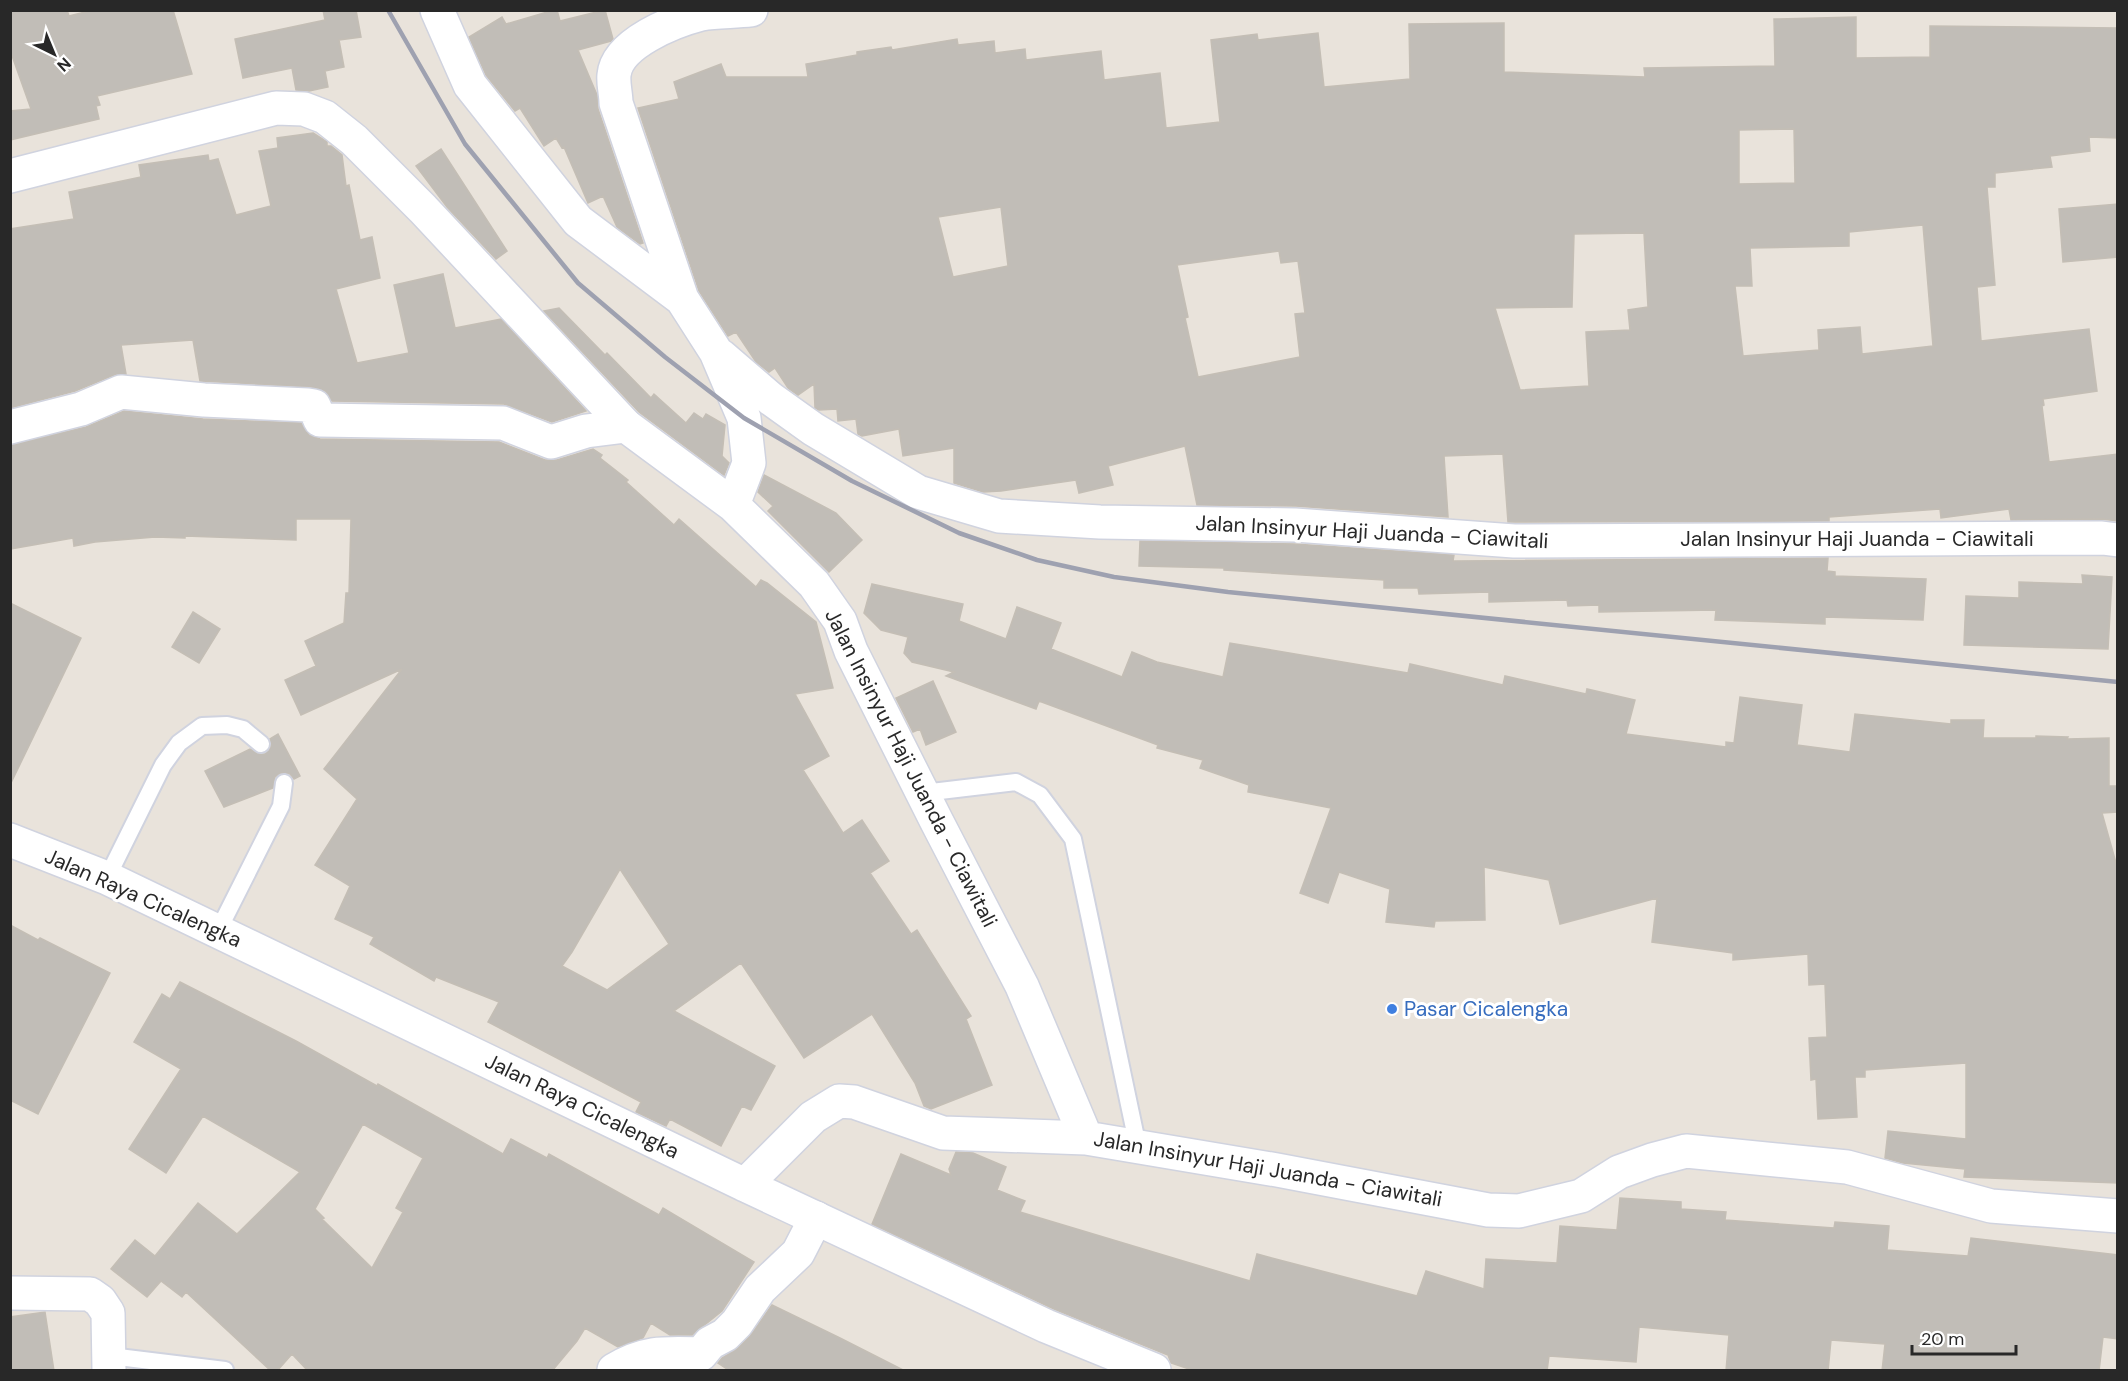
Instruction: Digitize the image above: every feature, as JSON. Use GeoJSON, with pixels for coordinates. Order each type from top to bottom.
{"type":"FeatureCollection","features":[{"type":"Feature","properties":{"kind":"street"},"geometry":{"type":"LineString","coordinates":[[436,10],[470,85],[578,221],[682,299]]}},
{"type":"Feature","properties":{"kind":"street"},"geometry":{"type":"LineString","coordinates":[[733,505],[749,463],[744,418],[716,352],[682,299],[616,102],[614,73],[633,44],[661,29],[702,14],[751,10]]}},
{"type":"Feature","properties":{"kind":"street","name":"Jalan Insinyur Haji Juanda - Ciawitali"},"geometry":{"type":"LineString","coordinates":[[10,176],[276,108],[304,108],[325,117],[354,140],[423,209],[626,426],[733,505],[814,584],[840,621],[850,651],[1022,986],[1086,1138],[1277,1170],[1488,1210],[1519,1211],[1581,1196],[1619,1172],[1686,1151],[1847,1167],[1991,1206],[2118,1216]]}},
{"type":"Feature","properties":{"kind":"street","name":"Jalan Insinyur Haji Juanda - Ciawitali"},"geometry":{"type":"LineString","coordinates":[[716,352],[771,399],[813,429],[918,492],[999,516],[1100,522],[1295,525],[1514,541],[2090,538],[2118,540]]}},
{"type":"Feature","properties":{"kind":"street"},"geometry":{"type":"LineString","coordinates":[[10,427],[81,409],[121,392],[204,400],[308,405],[314,406],[320,420],[503,423],[551,442],[586,431],[626,426]]}},
{"type":"Feature","properties":{"kind":"street","name":"Jalan Raya Cicalengka"},"geometry":{"type":"LineString","coordinates":[[10,840],[107,878],[745,1185],[1046,1326],[1154,1371]]}},
{"type":"Feature","properties":{"kind":"street"},"geometry":{"type":"LineString","coordinates":[[745,1185],[813,1117],[839,1101],[854,1102],[943,1133],[1086,1138]]}},
{"type":"Feature","properties":{"kind":"street"},"geometry":{"type":"LineString","coordinates":[[614,1371],[632,1360],[649,1354],[701,1354],[710,1343],[725,1335],[737,1323],[760,1289],[798,1253],[816,1218]]}},
{"type":"Feature","properties":{"kind":"street"},"geometry":{"type":"LineString","coordinates":[[10,1293],[90,1294],[108,1313],[110,1363]]}},
{"type":"Feature","properties":{"kind":"lane"},"geometry":{"type":"LineString","coordinates":[[107,878],[163,765],[179,743],[202,726],[227,724],[243,729],[261,744]]}},
{"type":"Feature","properties":{"kind":"lane"},"geometry":{"type":"LineString","coordinates":[[922,793],[1016,782],[1040,795],[1073,839],[1138,1147]]}},
{"type":"Feature","properties":{"kind":"lane"},"geometry":{"type":"LineString","coordinates":[[218,931],[281,806],[284,783]]}},
{"type":"Feature","properties":{"kind":"lane"},"geometry":{"type":"LineString","coordinates":[[110,1363],[225,1371]]}},
{"type":"Feature","properties":{"kind":"building"},"geometry":{"type":"Polygon","coordinates":[[[10,10],[67,10],[69,16],[93,10],[173,10],[192,74],[97,96],[100,105],[96,106],[99,119],[10,140],[10,111],[31,109],[10,50],[10,10]]]}},
{"type":"Feature","properties":{"kind":"building"},"geometry":{"type":"Polygon","coordinates":[[[323,10],[356,10],[361,37],[339,40],[344,67],[325,71],[328,87],[309,91],[296,90],[292,68],[243,78],[235,39],[325,20],[323,10]]]}},
{"type":"Feature","properties":{"kind":"building"},"geometry":{"type":"Polygon","coordinates":[[[557,10],[560,21],[605,10],[613,39],[578,50],[597,95],[598,109],[643,243],[640,244],[617,227],[603,196],[588,203],[564,147],[562,148],[556,138],[544,146],[520,108],[515,111],[486,75],[469,37],[502,17],[506,24],[557,10]]]}},
{"type":"Feature","properties":{"kind":"building"},"geometry":{"type":"Polygon","coordinates":[[[1856,17],[1856,58],[1930,57],[1930,26],[2118,28],[2118,138],[2089,137],[2090,151],[2050,156],[2052,167],[1995,173],[1995,187],[1987,187],[1995,285],[1977,287],[1981,341],[2089,329],[2097,391],[2043,399],[2049,462],[2118,454],[2118,521],[2102,519],[2011,520],[2009,509],[1941,518],[1940,509],[1829,517],[1829,521],[1508,522],[1503,454],[1444,456],[1448,517],[1296,506],[1197,505],[1185,446],[1108,466],[1113,485],[1079,493],[1076,480],[983,492],[954,483],[954,448],[903,456],[899,429],[862,436],[858,434],[856,419],[838,421],[837,409],[819,410],[815,408],[814,384],[798,395],[788,388],[775,368],[769,372],[756,362],[736,332],[728,336],[699,291],[638,108],[679,99],[674,82],[721,64],[726,77],[808,77],[806,64],[857,55],[857,52],[891,47],[892,50],[957,39],[958,45],[994,41],[995,53],[1025,49],[1026,60],[1101,51],[1104,80],[1160,73],[1166,128],[1220,122],[1211,40],[1257,34],[1258,40],[1318,33],[1324,87],[1410,79],[1409,24],[1504,23],[1504,72],[1645,77],[1644,68],[1775,66],[1774,19],[1856,17]],[[1794,129],[1739,130],[1739,184],[1795,183],[1794,129]],[[1001,207],[938,217],[953,277],[1008,266],[1001,207]],[[1923,225],[1849,232],[1849,246],[1750,248],[1752,286],[1735,286],[1743,356],[1819,350],[1818,330],[1860,327],[1862,354],[1933,346],[1923,225]],[[1644,233],[1574,234],[1572,307],[1495,308],[1520,390],[1589,386],[1586,332],[1630,330],[1628,310],[1648,307],[1644,233]],[[1279,251],[1177,265],[1188,317],[1185,318],[1198,377],[1300,357],[1295,314],[1305,313],[1298,261],[1281,263],[1279,251]]]}},
{"type":"Feature","properties":{"kind":"building"},"geometry":{"type":"Polygon","coordinates":[[[313,133],[327,142],[327,146],[331,146],[342,155],[346,186],[349,185],[360,240],[372,237],[380,278],[336,289],[357,363],[409,353],[394,285],[443,274],[455,328],[501,319],[586,411],[552,422],[504,404],[332,401],[325,391],[311,387],[200,381],[193,340],[121,345],[126,374],[114,375],[75,391],[10,408],[10,229],[74,219],[69,192],[141,177],[139,165],[208,155],[209,161],[218,159],[236,215],[271,206],[259,151],[278,148],[277,138],[313,133]]]}},
{"type":"Feature","properties":{"kind":"building"},"geometry":{"type":"Polygon","coordinates":[[[441,149],[507,251],[496,259],[447,207],[416,166],[441,149]]]}},
{"type":"Feature","properties":{"kind":"building"},"geometry":{"type":"Polygon","coordinates":[[[2118,204],[2118,257],[2063,262],[2059,209],[2118,204]]]}},
{"type":"Feature","properties":{"kind":"building"},"geometry":{"type":"Polygon","coordinates":[[[559,308],[651,398],[654,394],[686,423],[694,413],[703,419],[706,414],[725,425],[722,456],[729,463],[724,475],[639,412],[544,311],[559,308]]]}},
{"type":"Feature","properties":{"kind":"building"},"geometry":{"type":"Polygon","coordinates":[[[124,411],[203,419],[301,423],[309,435],[320,439],[499,442],[545,460],[557,460],[593,449],[602,455],[600,458],[628,480],[626,482],[674,525],[679,519],[756,587],[761,580],[767,583],[816,622],[833,688],[795,694],[829,756],[803,770],[843,833],[862,820],[889,861],[870,873],[911,934],[917,930],[971,1016],[966,1019],[992,1085],[931,1109],[924,1106],[915,1083],[872,1014],[804,1058],[741,963],[674,1011],[775,1066],[751,1110],[742,1106],[721,1146],[670,1119],[666,1126],[636,1112],[641,1102],[488,1022],[499,1002],[436,977],[434,981],[370,944],[374,937],[335,919],[350,886],[315,865],[357,799],[324,769],[402,669],[301,715],[285,680],[316,666],[305,641],[344,623],[346,593],[349,593],[351,519],[296,519],[296,540],[185,536],[185,538],[155,537],[95,542],[74,546],[73,538],[10,549],[10,445],[86,427],[124,411]],[[620,869],[562,966],[607,990],[669,944],[620,869]]]}},
{"type":"Feature","properties":{"kind":"building"},"geometry":{"type":"Polygon","coordinates":[[[764,475],[836,513],[862,540],[829,572],[768,511],[773,506],[758,492],[764,475]]]}},
{"type":"Feature","properties":{"kind":"building"},"geometry":{"type":"Polygon","coordinates":[[[1140,541],[1294,544],[1454,555],[1453,561],[1828,558],[1827,571],[1835,572],[1835,576],[1926,579],[1923,620],[1825,617],[1825,624],[1715,620],[1716,610],[1599,612],[1599,605],[1568,606],[1567,600],[1489,602],[1489,592],[1419,594],[1418,588],[1384,588],[1384,580],[1224,570],[1224,568],[1139,566],[1140,541]]]}},
{"type":"Feature","properties":{"kind":"building"},"geometry":{"type":"Polygon","coordinates":[[[2082,575],[2112,577],[2108,649],[1964,645],[1966,596],[2019,598],[2019,582],[2083,584],[2082,575]]]}},
{"type":"Feature","properties":{"kind":"building"},"geometry":{"type":"Polygon","coordinates":[[[872,584],[963,604],[959,621],[1006,639],[1017,607],[1061,623],[1051,649],[1122,677],[1132,652],[1157,662],[1223,677],[1230,643],[1408,673],[1410,664],[1503,685],[1505,676],[1586,694],[1587,689],[1635,700],[1626,734],[1726,747],[1726,742],[1734,743],[1740,697],[1802,705],[1797,745],[1850,752],[1855,714],[1951,724],[1951,720],[1984,720],[1983,738],[2036,738],[2036,736],[2068,737],[2067,739],[2109,738],[2109,786],[2118,786],[2118,812],[2102,813],[2118,870],[2118,1183],[1964,1177],[1965,1169],[1903,1163],[1885,1158],[1888,1131],[1966,1139],[1966,1063],[1865,1070],[1865,1077],[1855,1077],[1857,1117],[1818,1119],[1816,1079],[1811,1080],[1809,1038],[1827,1037],[1825,984],[1809,985],[1808,954],[1733,960],[1733,953],[1652,942],[1657,898],[1560,924],[1549,880],[1484,867],[1485,920],[1435,921],[1434,927],[1386,922],[1390,889],[1339,872],[1328,903],[1300,893],[1331,808],[1248,792],[1249,785],[1200,768],[1203,760],[1157,748],[1158,745],[1039,701],[1036,709],[946,676],[954,672],[912,662],[904,653],[908,637],[881,630],[864,613],[872,584]]]}},
{"type":"Feature","properties":{"kind":"building"},"geometry":{"type":"Polygon","coordinates":[[[10,603],[81,638],[10,785],[10,603]]]}},
{"type":"Feature","properties":{"kind":"building"},"geometry":{"type":"Polygon","coordinates":[[[193,612],[220,629],[199,663],[172,647],[193,612]]]}},
{"type":"Feature","properties":{"kind":"building"},"geometry":{"type":"Polygon","coordinates":[[[933,681],[956,732],[926,745],[920,729],[913,732],[896,698],[933,681]]]}},
{"type":"Feature","properties":{"kind":"building"},"geometry":{"type":"Polygon","coordinates":[[[278,734],[300,776],[294,779],[290,774],[281,773],[275,777],[273,788],[224,807],[205,771],[250,749],[259,754],[265,754],[271,746],[270,739],[278,734]]]}},
{"type":"Feature","properties":{"kind":"building"},"geometry":{"type":"Polygon","coordinates":[[[10,925],[110,973],[38,1114],[10,1100],[10,925]]]}},
{"type":"Feature","properties":{"kind":"building"},"geometry":{"type":"Polygon","coordinates":[[[180,982],[296,1041],[377,1086],[378,1084],[503,1154],[511,1139],[547,1158],[549,1154],[659,1215],[663,1208],[754,1262],[722,1311],[692,1335],[670,1335],[651,1323],[643,1338],[618,1347],[585,1328],[552,1371],[308,1371],[292,1354],[277,1371],[271,1371],[186,1292],[182,1297],[161,1281],[147,1297],[111,1269],[135,1240],[155,1256],[198,1203],[237,1234],[300,1172],[203,1116],[166,1173],[129,1149],[181,1069],[134,1042],[162,994],[170,999],[180,982]],[[363,1124],[315,1209],[324,1218],[322,1219],[372,1268],[403,1212],[396,1208],[423,1158],[363,1124]]]}},
{"type":"Feature","properties":{"kind":"building"},"geometry":{"type":"Polygon","coordinates":[[[956,1152],[973,1153],[1006,1167],[997,1190],[1025,1201],[1020,1212],[1250,1281],[1257,1254],[1417,1296],[1426,1271],[1484,1289],[1486,1259],[1557,1263],[1560,1226],[1617,1230],[1620,1198],[1681,1202],[1681,1209],[1726,1212],[1725,1220],[1834,1228],[1835,1222],[1889,1226],[1887,1250],[1968,1256],[1971,1238],[2118,1255],[2118,1339],[2103,1337],[2099,1371],[1882,1371],[1885,1344],[1831,1340],[1828,1371],[1726,1371],[1729,1335],[1639,1327],[1636,1362],[1549,1356],[1547,1371],[1195,1371],[1171,1363],[1168,1355],[1054,1309],[872,1224],[901,1154],[951,1175],[949,1169],[956,1152]]]}},
{"type":"Feature","properties":{"kind":"building"},"geometry":{"type":"Polygon","coordinates":[[[772,1305],[905,1371],[730,1371],[718,1363],[750,1336],[772,1305]]]}},
{"type":"Feature","properties":{"kind":"building"},"geometry":{"type":"Polygon","coordinates":[[[45,1312],[54,1371],[10,1371],[10,1317],[45,1312]]]}},
{"type":"Feature","properties":{"kind":"railway"},"geometry":{"type":"LineString","coordinates":[[388,10],[465,144],[578,283],[665,357],[744,418],[852,481],[959,533],[1037,560],[1114,577],[1228,592],[2118,682]]}},
{"type":"Feature","properties":{"kind":"place","name":"Pasar Cicalengka"},"geometry":{"type":"Point","coordinates":[1392,1009]}}]}
